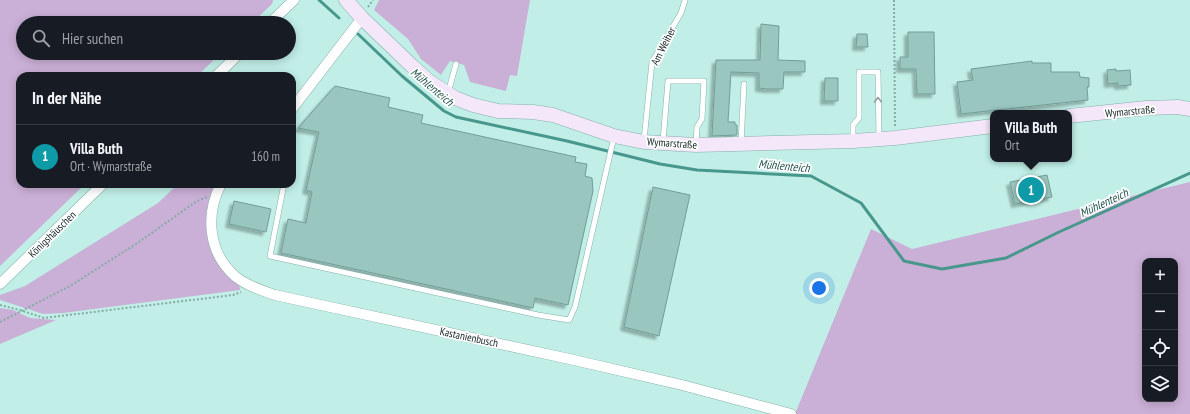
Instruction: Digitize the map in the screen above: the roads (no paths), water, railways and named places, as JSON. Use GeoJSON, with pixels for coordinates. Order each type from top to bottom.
{"type":"FeatureCollection","features":[{"type":"Feature","properties":{"kind":"main road","name":"Wymarstraße"},"geometry":{"type":"LineString","coordinates":[[346,0],[362,18],[430,82],[448,94],[473,105],[498,111],[533,112],[552,115],[613,140],[696,145],[852,141],[895,138],[990,126]]}},
{"type":"Feature","properties":{"kind":"main road","name":"Wymarstraße"},"geometry":{"type":"LineString","coordinates":[[1072,116],[1146,108],[1178,107],[1190,109]]}},
{"type":"Feature","properties":{"kind":"street"},"geometry":{"type":"LineString","coordinates":[[277,16],[294,0]]}},
{"type":"Feature","properties":{"kind":"street"},"geometry":{"type":"LineString","coordinates":[[296,104],[362,18]]}},
{"type":"Feature","properties":{"kind":"street"},"geometry":{"type":"LineString","coordinates":[[220,72],[233,60]]}},
{"type":"Feature","properties":{"kind":"street","name":"Königshäuschen"},"geometry":{"type":"LineString","coordinates":[[0,284],[99,188]]}},
{"type":"Feature","properties":{"kind":"street","name":"Kastanienbusch"},"geometry":{"type":"LineString","coordinates":[[219,188],[212,208],[212,238],[217,251],[231,272],[253,288],[274,295],[589,363],[791,414]]}},
{"type":"Feature","properties":{"kind":"lane","name":"Am Weiher"},"geometry":{"type":"LineString","coordinates":[[644,142],[652,62],[681,13],[685,0]]}},
{"type":"Feature","properties":{"kind":"lane"},"geometry":{"type":"LineString","coordinates":[[448,94],[456,64]]}},
{"type":"Feature","properties":{"kind":"lane"},"geometry":{"type":"LineString","coordinates":[[852,141],[853,125],[859,118],[859,72],[878,72],[879,139]]}},
{"type":"Feature","properties":{"kind":"lane"},"geometry":{"type":"LineString","coordinates":[[663,143],[668,81],[704,81],[702,120],[697,127],[696,145]]}},
{"type":"Feature","properties":{"kind":"lane"},"geometry":{"type":"LineString","coordinates":[[740,143],[744,84]]}},
{"type":"Feature","properties":{"kind":"lane"},"geometry":{"type":"LineString","coordinates":[[283,188],[270,256],[538,315],[569,320],[575,307],[613,140]]}},
{"type":"Feature","properties":{"kind":"waterway","name":"Mühlenteich"},"geometry":{"type":"LineString","coordinates":[[319,0],[339,18]]}},
{"type":"Feature","properties":{"kind":"waterway","name":"Mühlenteich"},"geometry":{"type":"LineString","coordinates":[[358,34],[402,76],[444,111],[456,117],[567,141],[660,164],[697,170],[811,176],[861,203],[904,261],[942,269],[1006,258],[1059,232],[1190,173]]}},
{"type":"Feature","properties":{"kind":"place","name":"Villa Buth"},"geometry":{"type":"Point","coordinates":[1031,190]}}]}
